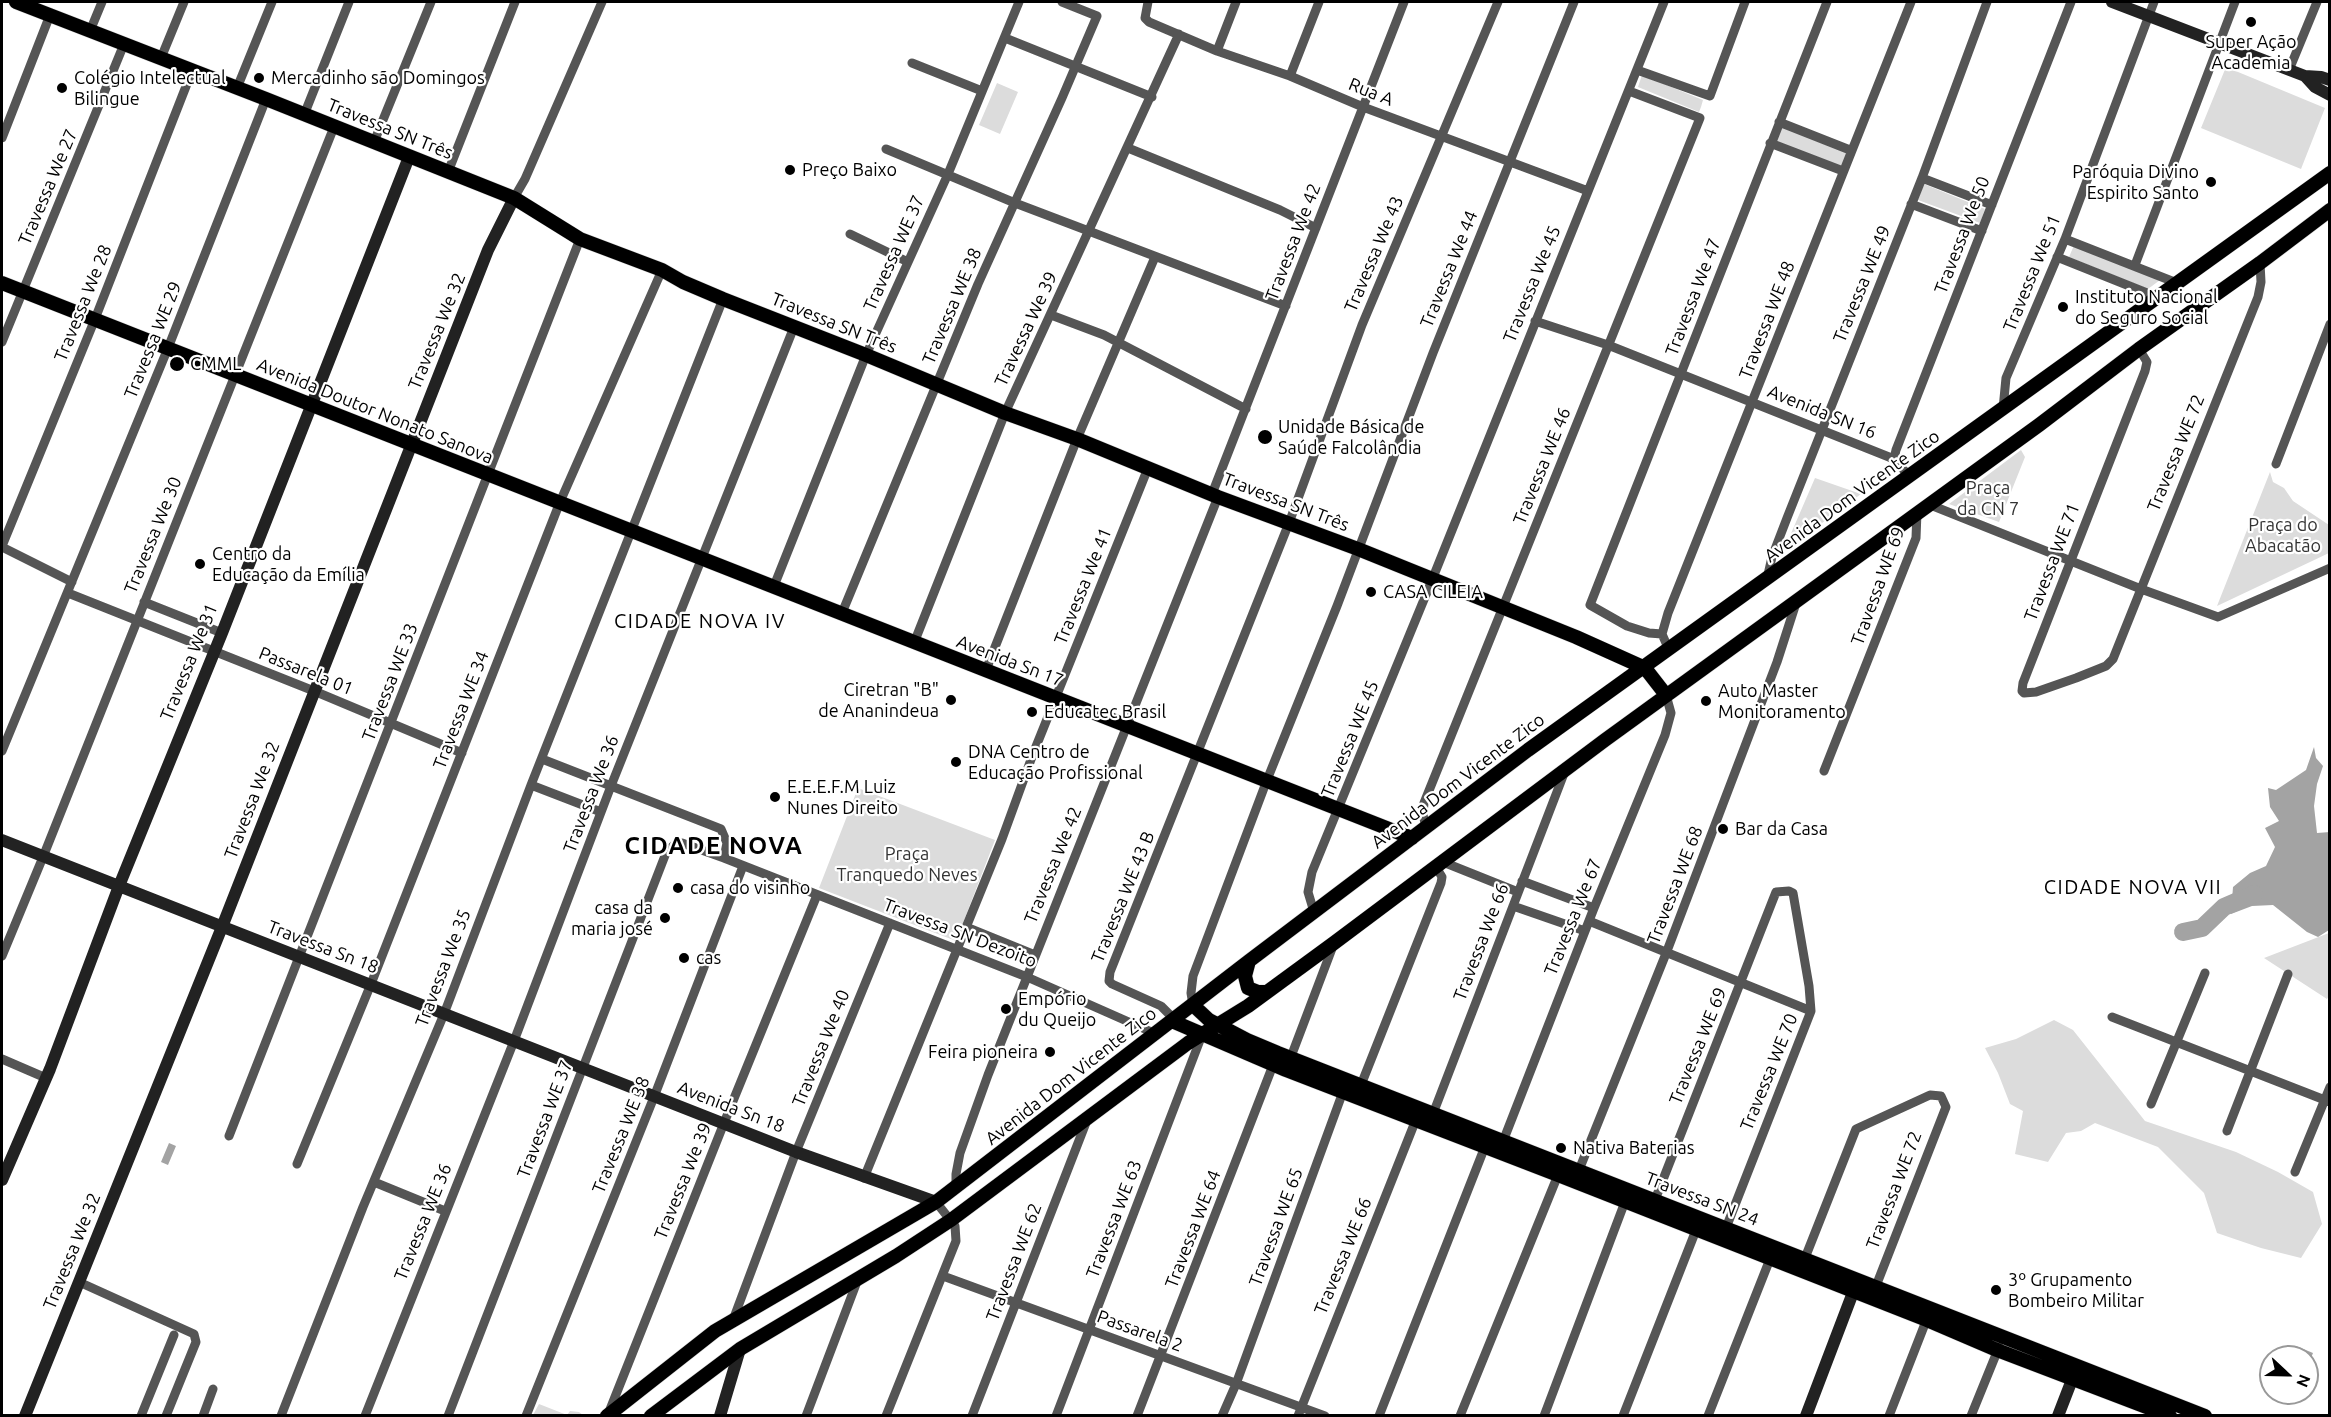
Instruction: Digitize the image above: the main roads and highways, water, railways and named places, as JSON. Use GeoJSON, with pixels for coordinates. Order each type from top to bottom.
{"type":"FeatureCollection","features":[{"type":"Feature","properties":{"kind":"main road","name":"Travessa SN Três"},"geometry":{"type":"LineString","coordinates":[[16,2],[514,198],[580,239],[662,270],[683,282],[723,299],[1005,413],[1358,549],[1576,637],[1645,668]]}},
{"type":"Feature","properties":{"kind":"main road","name":"Avenida Dom Vicente Zico"},"geometry":{"type":"LineString","coordinates":[[608,1415],[704,1339],[732,1320],[936,1202],[1528,750],[2330,173]]}},
{"type":"Feature","properties":{"kind":"main road"},"geometry":{"type":"LineString","coordinates":[[651,1416],[740,1348],[858,1279],[951,1220],[1217,1024],[1267,992],[1334,943],[1564,771],[1578,750],[1664,693],[2039,425],[2330,210]]}},
{"type":"Feature","properties":{"kind":"main road","name":"Avenida Doutor Nonato Sanova"},"geometry":{"type":"LineString","coordinates":[[2,283],[702,559]]}},
{"type":"Feature","properties":{"kind":"main road","name":"Avenida Sn 17"},"geometry":{"type":"LineString","coordinates":[[702,559],[1412,838]]}},
{"type":"Feature","properties":{"kind":"main road"},"geometry":{"type":"LineString","coordinates":[[1645,668],[1664,693]]}},
{"type":"Feature","properties":{"kind":"main road"},"geometry":{"type":"LineString","coordinates":[[1249,961],[1245,976],[1248,988],[1258,992],[1267,992]]}},
{"type":"Feature","properties":{"kind":"main road","name":"Travessa SN 24"},"geometry":{"type":"LineString","coordinates":[[1193,1005],[1200,1013],[1217,1024],[1282,1061]]}},
{"type":"Feature","properties":{"kind":"main road","name":"Travessa SN 24"},"geometry":{"type":"LineString","coordinates":[[1172,1021],[1202,1035],[1282,1061],[1724,1234],[1805,1258],[1856,1286],[1876,1286],[1997,1350],[2148,1412],[2170,1416]]}},
{"type":"Feature","properties":{"kind":"main road","name":"Travessa SN 24"},"geometry":{"type":"LineString","coordinates":[[1724,1234],[1770,1259],[1856,1286],[1929,1314],[2003,1336],[2205,1416]]}},
{"type":"Feature","properties":{"kind":"waterway"},"geometry":{"type":"LineString","coordinates":[[2183,932],[2202,928],[2224,907],[2254,894]]}},
{"type":"Feature","properties":{"kind":"place","name":"Super Ação Academia"},"geometry":{"type":"Point","coordinates":[2251,22]}},
{"type":"Feature","properties":{"kind":"place","name":"Mercadinho são Domingos"},"geometry":{"type":"Point","coordinates":[259,78]}},
{"type":"Feature","properties":{"kind":"place","name":"Colégio Intelectual Bilingue"},"geometry":{"type":"Point","coordinates":[62,88]}},
{"type":"Feature","properties":{"kind":"place","name":"Preço Baixo"},"geometry":{"type":"Point","coordinates":[790,170]}},
{"type":"Feature","properties":{"kind":"place","name":"Paróquia Divino Espirito Santo"},"geometry":{"type":"Point","coordinates":[2211,182]}},
{"type":"Feature","properties":{"kind":"place","name":"Instituto Nacional do Seguro Social"},"geometry":{"type":"Point","coordinates":[2063,307]}},
{"type":"Feature","properties":{"kind":"place","name":"CMML"},"geometry":{"type":"Point","coordinates":[177,364]}},
{"type":"Feature","properties":{"kind":"place","name":"Unidade Básica de Saúde Falcolândia"},"geometry":{"type":"Point","coordinates":[1265,437]}},
{"type":"Feature","properties":{"kind":"place","name":"Centro da Educação da Emília"},"geometry":{"type":"Point","coordinates":[200,564]}},
{"type":"Feature","properties":{"kind":"place","name":"CASA CILEIA"},"geometry":{"type":"Point","coordinates":[1371,592]}},
{"type":"Feature","properties":{"kind":"place","name":"Ciretran \"B\" de Ananindeua"},"geometry":{"type":"Point","coordinates":[951,700]}},
{"type":"Feature","properties":{"kind":"place","name":"Auto Master Monitoramento"},"geometry":{"type":"Point","coordinates":[1706,701]}},
{"type":"Feature","properties":{"kind":"place","name":"Educatec Brasil"},"geometry":{"type":"Point","coordinates":[1032,712]}},
{"type":"Feature","properties":{"kind":"place","name":"DNA Centro de Educação Profissional"},"geometry":{"type":"Point","coordinates":[956,762]}},
{"type":"Feature","properties":{"kind":"place","name":"E.E.E.F.M Luiz Nunes Direito"},"geometry":{"type":"Point","coordinates":[775,797]}},
{"type":"Feature","properties":{"kind":"place","name":"Bar da Casa"},"geometry":{"type":"Point","coordinates":[1723,829]}},
{"type":"Feature","properties":{"kind":"place","name":"casa do visinho"},"geometry":{"type":"Point","coordinates":[678,888]}},
{"type":"Feature","properties":{"kind":"place","name":"casa da maria josé"},"geometry":{"type":"Point","coordinates":[665,918]}},
{"type":"Feature","properties":{"kind":"place","name":"cas"},"geometry":{"type":"Point","coordinates":[684,958]}},
{"type":"Feature","properties":{"kind":"place","name":"Empório du Queijo"},"geometry":{"type":"Point","coordinates":[1006,1009]}},
{"type":"Feature","properties":{"kind":"place","name":"Feira pioneira"},"geometry":{"type":"Point","coordinates":[1050,1052]}},
{"type":"Feature","properties":{"kind":"place","name":"Nativa Baterias"},"geometry":{"type":"Point","coordinates":[1561,1148]}},
{"type":"Feature","properties":{"kind":"place","name":"3º Grupamento Bombeiro Militar"},"geometry":{"type":"Point","coordinates":[1996,1290]}},
{"type":"Feature","properties":{"kind":"district","name":"CIDADE NOVA IV"},"geometry":{"type":"Point","coordinates":[700,621]}},
{"type":"Feature","properties":{"kind":"district","name":"CIDADE NOVA"},"geometry":{"type":"Point","coordinates":[714,846]}},
{"type":"Feature","properties":{"kind":"district","name":"CIDADE NOVA VII"},"geometry":{"type":"Point","coordinates":[2133,887]}},
{"type":"Feature","properties":{"kind":"park label","name":"Praça da CN 7"},"geometry":{"type":"Point","coordinates":[1988,498]}},
{"type":"Feature","properties":{"kind":"park label","name":"Praça do Abacatão"},"geometry":{"type":"Point","coordinates":[2283,535]}},
{"type":"Feature","properties":{"kind":"park label","name":"Praça Tranquedo Neves"},"geometry":{"type":"Point","coordinates":[907,864]}}]}
